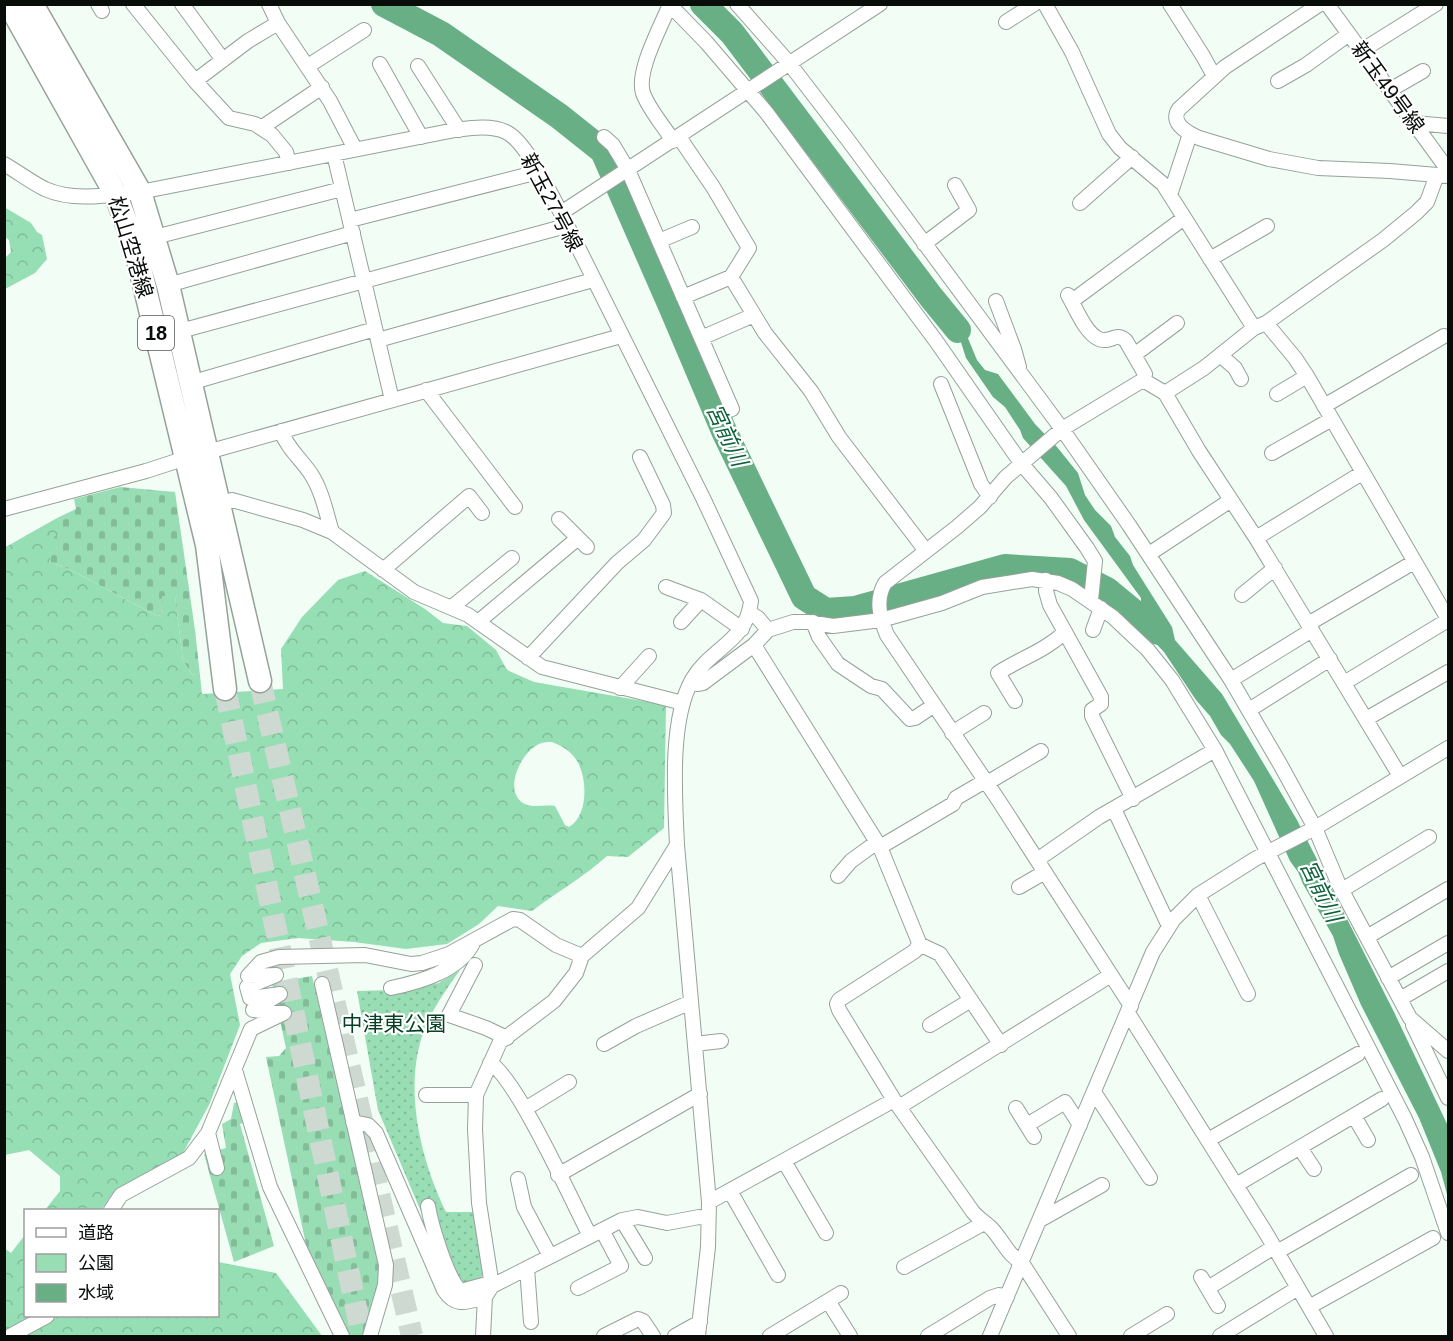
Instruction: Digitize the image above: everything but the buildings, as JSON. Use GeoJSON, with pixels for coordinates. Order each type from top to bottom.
{"type":"FeatureCollection","features":[{"type":"Feature","properties":{"kind":"main road","name":"松山空港線"},"geometry":{"type":"LineString","coordinates":[[9,4],[116,195],[134,243],[157,338],[196,455],[218,503],[260,681]]}},
{"type":"Feature","properties":{"kind":"main road","name":"松山空港線"},"geometry":{"type":"LineString","coordinates":[[32,4],[140,192],[155,237],[190,383],[196,455],[225,689]]}},
{"type":"Feature","properties":{"kind":"street"},"geometry":{"type":"LineString","coordinates":[[133,4],[195,81],[229,118],[255,124],[261,128],[280,143],[289,162]]}},
{"type":"Feature","properties":{"kind":"street"},"geometry":{"type":"LineString","coordinates":[[182,4],[223,60]]}},
{"type":"Feature","properties":{"kind":"street"},"geometry":{"type":"LineString","coordinates":[[737,4],[924,244],[1020,373],[1059,431],[1149,554],[1249,710],[1313,829],[1449,1098]]}},
{"type":"Feature","properties":{"kind":"street"},"geometry":{"type":"LineString","coordinates":[[157,338],[364,281],[564,220],[606,184],[880,4]]}},
{"type":"Feature","properties":{"kind":"street"},"geometry":{"type":"LineString","coordinates":[[1006,22],[1034,4]]}},
{"type":"Feature","properties":{"kind":"street"},"geometry":{"type":"LineString","coordinates":[[1045,4],[1072,52],[1105,127],[1115,142],[1157,177],[1210,258],[1260,326],[1295,358],[1414,562],[1444,600],[1449,620],[1344,683]]}},
{"type":"Feature","properties":{"kind":"street"},"geometry":{"type":"LineString","coordinates":[[1170,4],[1214,76]]}},
{"type":"Feature","properties":{"kind":"street"},"geometry":{"type":"LineString","coordinates":[[1165,393],[1204,368],[1383,240],[1427,202],[1445,174],[1318,168],[1269,159],[1190,134],[1180,126],[1176,120],[1176,114],[1214,76],[1320,4]]}},
{"type":"Feature","properties":{"kind":"street","name":"新玉49号線"},"geometry":{"type":"LineString","coordinates":[[1326,4],[1414,123],[1445,174]]}},
{"type":"Feature","properties":{"kind":"street"},"geometry":{"type":"LineString","coordinates":[[1361,51],[1436,4]]}},
{"type":"Feature","properties":{"kind":"street"},"geometry":{"type":"LineString","coordinates":[[683,297],[731,277],[749,248],[713,187],[647,101],[641,81],[643,69],[670,5],[751,89],[1087,548],[1095,561],[1093,630]]}},
{"type":"Feature","properties":{"kind":"street"},"geometry":{"type":"LineString","coordinates":[[195,81],[248,41],[276,11],[322,87],[355,149]]}},
{"type":"Feature","properties":{"kind":"street"},"geometry":{"type":"LineString","coordinates":[[308,66],[364,30]]}},
{"type":"Feature","properties":{"kind":"street"},"geometry":{"type":"LineString","coordinates":[[1278,81],[1306,65],[1348,34]]}},
{"type":"Feature","properties":{"kind":"street"},"geometry":{"type":"LineString","coordinates":[[380,64],[421,137]]}},
{"type":"Feature","properties":{"kind":"street"},"geometry":{"type":"LineString","coordinates":[[418,66],[459,130]]}},
{"type":"Feature","properties":{"kind":"street"},"geometry":{"type":"LineString","coordinates":[[1390,90],[1423,71]]}},
{"type":"Feature","properties":{"kind":"street"},"geometry":{"type":"LineString","coordinates":[[261,128],[322,87]]}},
{"type":"Feature","properties":{"kind":"street"},"geometry":{"type":"LineString","coordinates":[[1414,123],[1449,126]]}},
{"type":"Feature","properties":{"kind":"street","name":"新玉27号線"},"geometry":{"type":"LineString","coordinates":[[4,164],[45,189],[60,194],[85,197],[140,192],[459,130],[491,128],[506,132],[518,140],[564,220],[745,585],[751,601],[750,614]]}},
{"type":"Feature","properties":{"kind":"street"},"geometry":{"type":"LineString","coordinates":[[1170,195],[1190,134]]}},
{"type":"Feature","properties":{"kind":"street"},"geometry":{"type":"LineString","coordinates":[[604,136],[613,145],[626,171],[732,410]]}},
{"type":"Feature","properties":{"kind":"street"},"geometry":{"type":"LineString","coordinates":[[334,154],[392,399]]}},
{"type":"Feature","properties":{"kind":"street"},"geometry":{"type":"LineString","coordinates":[[1080,203],[1132,157]]}},
{"type":"Feature","properties":{"kind":"street"},"geometry":{"type":"LineString","coordinates":[[168,285],[351,227],[538,172]]}},
{"type":"Feature","properties":{"kind":"street"},"geometry":{"type":"LineString","coordinates":[[924,244],[969,210],[955,185]]}},
{"type":"Feature","properties":{"kind":"street"},"geometry":{"type":"LineString","coordinates":[[155,237],[342,189]]}},
{"type":"Feature","properties":{"kind":"street"},"geometry":{"type":"LineString","coordinates":[[1184,218],[1070,298],[1095,337],[1101,340],[1108,340],[1116,336],[1122,337],[1145,374],[1143,380],[1059,431],[1006,477],[990,497],[957,527],[885,583],[880,591],[880,617],[887,635],[1111,975],[1129,1009],[1276,1249],[1326,1336]]}},
{"type":"Feature","properties":{"kind":"street"},"geometry":{"type":"LineString","coordinates":[[1210,258],[1267,226]]}},
{"type":"Feature","properties":{"kind":"street"},"geometry":{"type":"LineString","coordinates":[[658,241],[692,227]]}},
{"type":"Feature","properties":{"kind":"street"},"geometry":{"type":"LineString","coordinates":[[731,277],[765,333],[811,391],[839,437],[926,551]]}},
{"type":"Feature","properties":{"kind":"street"},"geometry":{"type":"LineString","coordinates":[[190,383],[593,280]]}},
{"type":"Feature","properties":{"kind":"street"},"geometry":{"type":"LineString","coordinates":[[996,301],[1014,349],[1020,373]]}},
{"type":"Feature","properties":{"kind":"street"},"geometry":{"type":"LineString","coordinates":[[701,338],[754,315]]}},
{"type":"Feature","properties":{"kind":"street"},"geometry":{"type":"LineString","coordinates":[[1134,354],[1178,323]]}},
{"type":"Feature","properties":{"kind":"street"},"geometry":{"type":"LineString","coordinates":[[4,508],[146,471],[392,399],[621,336]]}},
{"type":"Feature","properties":{"kind":"street"},"geometry":{"type":"LineString","coordinates":[[1324,406],[1444,336]]}},
{"type":"Feature","properties":{"kind":"street"},"geometry":{"type":"LineString","coordinates":[[1220,355],[1235,368],[1241,379]]}},
{"type":"Feature","properties":{"kind":"street"},"geometry":{"type":"LineString","coordinates":[[1277,394],[1307,376]]}},
{"type":"Feature","properties":{"kind":"street"},"geometry":{"type":"LineString","coordinates":[[1143,380],[1165,393],[1275,568],[1400,776]]}},
{"type":"Feature","properties":{"kind":"street"},"geometry":{"type":"LineString","coordinates":[[941,384],[981,484],[990,497]]}},
{"type":"Feature","properties":{"kind":"street"},"geometry":{"type":"LineString","coordinates":[[426,390],[515,507]]}},
{"type":"Feature","properties":{"kind":"street"},"geometry":{"type":"LineString","coordinates":[[1272,453],[1332,420]]}},
{"type":"Feature","properties":{"kind":"street"},"geometry":{"type":"LineString","coordinates":[[281,431],[284,441],[306,466],[318,486],[332,532]]}},
{"type":"Feature","properties":{"kind":"street"},"geometry":{"type":"LineString","coordinates":[[528,658],[617,563],[644,540],[664,513],[663,505],[640,457]]}},
{"type":"Feature","properties":{"kind":"street"},"geometry":{"type":"LineString","coordinates":[[1256,538],[1362,473]]}},
{"type":"Feature","properties":{"kind":"street"},"geometry":{"type":"LineString","coordinates":[[383,570],[469,496],[482,513]]}},
{"type":"Feature","properties":{"kind":"street"},"geometry":{"type":"LineString","coordinates":[[218,503],[232,500],[303,520],[332,532],[414,592],[478,622],[542,667],[683,703]]}},
{"type":"Feature","properties":{"kind":"street"},"geometry":{"type":"LineString","coordinates":[[1149,554],[1231,500]]}},
{"type":"Feature","properties":{"kind":"street"},"geometry":{"type":"LineString","coordinates":[[478,622],[583,543],[559,519]]}},
{"type":"Feature","properties":{"kind":"street"},"geometry":{"type":"LineString","coordinates":[[452,608],[512,558]]}},
{"type":"Feature","properties":{"kind":"street"},"geometry":{"type":"LineString","coordinates":[[1231,680],[1414,562]]}},
{"type":"Feature","properties":{"kind":"street"},"geometry":{"type":"LineString","coordinates":[[1242,596],[1275,568]]}},
{"type":"Feature","properties":{"kind":"street"},"geometry":{"type":"LineString","coordinates":[[691,682],[703,683],[754,645],[768,630],[793,622],[813,622],[833,626],[942,603],[982,587],[1021,580],[1046,580],[1065,586],[1094,601],[1124,625],[1160,664],[1215,750],[1272,852],[1289,907],[1306,925],[1405,1119],[1432,1202],[1449,1233]]}},
{"type":"Feature","properties":{"kind":"street"},"geometry":{"type":"LineString","coordinates":[[1046,580],[1047,598],[1101,697],[1101,704],[1092,710],[1092,716],[1133,798]]}},
{"type":"Feature","properties":{"kind":"street"},"geometry":{"type":"LineString","coordinates":[[666,587],[700,600],[742,629]]}},
{"type":"Feature","properties":{"kind":"street"},"geometry":{"type":"LineString","coordinates":[[681,622],[700,600]]}},
{"type":"Feature","properties":{"kind":"street"},"geometry":{"type":"LineString","coordinates":[[698,1336],[708,1247],[709,1202],[677,845],[675,803],[677,740],[683,703],[691,682],[703,666],[742,629],[750,614],[758,618],[768,630]]}},
{"type":"Feature","properties":{"kind":"street"},"geometry":{"type":"LineString","coordinates":[[813,622],[819,637],[838,664],[864,682],[882,689],[910,719],[933,706]]}},
{"type":"Feature","properties":{"kind":"street"},"geometry":{"type":"LineString","coordinates":[[1006,695],[998,672],[1046,647],[1065,632]]}},
{"type":"Feature","properties":{"kind":"street"},"geometry":{"type":"LineString","coordinates":[[754,645],[878,845],[917,934],[919,944],[915,951],[839,1000],[838,1010],[896,1103],[973,1212],[991,1227],[1013,1258],[1022,1263],[1069,1336]]}},
{"type":"Feature","properties":{"kind":"street"},"geometry":{"type":"LineString","coordinates":[[621,688],[649,656]]}},
{"type":"Feature","properties":{"kind":"street"},"geometry":{"type":"LineString","coordinates":[[1249,710],[1330,659]]}},
{"type":"Feature","properties":{"kind":"street"},"geometry":{"type":"LineString","coordinates":[[1366,719],[1449,672]]}},
{"type":"Feature","properties":{"kind":"street"},"geometry":{"type":"LineString","coordinates":[[952,733],[984,713]]}},
{"type":"Feature","properties":{"kind":"street"},"geometry":{"type":"LineString","coordinates":[[990,1336],[1153,952],[1169,926],[1198,895],[1255,859],[1313,829],[1449,748]]}},
{"type":"Feature","properties":{"kind":"street"},"geometry":{"type":"LineString","coordinates":[[1019,887],[1099,817],[1215,750]]}},
{"type":"Feature","properties":{"kind":"street"},"geometry":{"type":"LineString","coordinates":[[838,876],[850,861],[1041,751]]}},
{"type":"Feature","properties":{"kind":"street"},"geometry":{"type":"LineString","coordinates":[[1114,809],[1169,926]]}},
{"type":"Feature","properties":{"kind":"street"},"geometry":{"type":"LineString","coordinates":[[1342,890],[1429,837]]}},
{"type":"Feature","properties":{"kind":"street"},"geometry":{"type":"LineString","coordinates":[[483,1336],[489,1292],[479,1203],[475,1129],[476,1095],[496,1049],[554,1001],[570,983],[582,956],[638,908],[677,845]]}},
{"type":"Feature","properties":{"kind":"street"},"geometry":{"type":"LineString","coordinates":[[1367,937],[1449,889]]}},
{"type":"Feature","properties":{"kind":"street"},"geometry":{"type":"LineString","coordinates":[[1198,895],[1248,994]]}},
{"type":"Feature","properties":{"kind":"street"},"geometry":{"type":"LineString","coordinates":[[112,1209],[121,1196],[189,1158],[208,1134],[251,1029],[284,1013],[253,1010],[280,994],[250,998],[247,987],[276,975],[248,976],[261,962],[279,957],[365,955],[411,964],[422,963],[449,954],[513,919],[520,920],[547,941],[582,956]]}},
{"type":"Feature","properties":{"kind":"street"},"geometry":{"type":"LineString","coordinates":[[1293,932],[1306,925]]}},
{"type":"Feature","properties":{"kind":"street"},"geometry":{"type":"LineString","coordinates":[[391,988],[429,978],[468,954],[475,941]]}},
{"type":"Feature","properties":{"kind":"street"},"geometry":{"type":"LineString","coordinates":[[1388,978],[1449,943]]}},
{"type":"Feature","properties":{"kind":"street"},"geometry":{"type":"LineString","coordinates":[[919,944],[940,954],[1001,1045]]}},
{"type":"Feature","properties":{"kind":"street"},"geometry":{"type":"LineString","coordinates":[[475,964],[449,1015],[507,1038]]}},
{"type":"Feature","properties":{"kind":"street"},"geometry":{"type":"LineString","coordinates":[[1400,999],[1449,971]]}},
{"type":"Feature","properties":{"kind":"street"},"geometry":{"type":"LineString","coordinates":[[709,1202],[1001,1045],[1111,975]]}},
{"type":"Feature","properties":{"kind":"street"},"geometry":{"type":"LineString","coordinates":[[322,984],[386,1265],[385,1285],[370,1336]]}},
{"type":"Feature","properties":{"kind":"street"},"geometry":{"type":"LineString","coordinates":[[930,1025],[971,1000]]}},
{"type":"Feature","properties":{"kind":"street"},"geometry":{"type":"LineString","coordinates":[[604,1044],[636,1026],[691,1002]]}},
{"type":"Feature","properties":{"kind":"street"},"geometry":{"type":"LineString","coordinates":[[1410,1018],[1449,1051]]}},
{"type":"Feature","properties":{"kind":"street"},"geometry":{"type":"LineString","coordinates":[[695,1044],[721,1041]]}},
{"type":"Feature","properties":{"kind":"street"},"geometry":{"type":"LineString","coordinates":[[1208,1140],[1358,1054]]}},
{"type":"Feature","properties":{"kind":"street"},"geometry":{"type":"LineString","coordinates":[[490,1063],[505,1076],[525,1109],[558,1175],[621,1266],[578,1288]]}},
{"type":"Feature","properties":{"kind":"street"},"geometry":{"type":"LineString","coordinates":[[1342,1064],[1349,1076]]}},
{"type":"Feature","properties":{"kind":"street"},"geometry":{"type":"LineString","coordinates":[[235,1070],[270,1187],[342,1336]]}},
{"type":"Feature","properties":{"kind":"street"},"geometry":{"type":"LineString","coordinates":[[525,1109],[568,1082]]}},
{"type":"Feature","properties":{"kind":"street"},"geometry":{"type":"LineString","coordinates":[[1094,1092],[1150,1178]]}},
{"type":"Feature","properties":{"kind":"street"},"geometry":{"type":"LineString","coordinates":[[558,1175],[699,1094]]}},
{"type":"Feature","properties":{"kind":"street"},"geometry":{"type":"LineString","coordinates":[[426,1095],[476,1095]]}},
{"type":"Feature","properties":{"kind":"street"},"geometry":{"type":"LineString","coordinates":[[1236,1185],[1383,1100]]}},
{"type":"Feature","properties":{"kind":"street"},"geometry":{"type":"LineString","coordinates":[[1016,1108],[1030,1131],[1065,1102],[1080,1125]]}},
{"type":"Feature","properties":{"kind":"street"},"geometry":{"type":"LineString","coordinates":[[1268,1106],[1275,1119]]}},
{"type":"Feature","properties":{"kind":"street"},"geometry":{"type":"LineString","coordinates":[[1354,1116],[1368,1140]]}},
{"type":"Feature","properties":{"kind":"street"},"geometry":{"type":"LineString","coordinates":[[353,1122],[368,1125],[376,1133],[444,1290],[455,1302],[462,1302],[489,1292],[527,1268],[622,1220],[638,1217],[667,1223],[699,1216],[708,1219]]}},
{"type":"Feature","properties":{"kind":"street"},"geometry":{"type":"LineString","coordinates":[[208,1134],[218,1168]]}},
{"type":"Feature","properties":{"kind":"street"},"geometry":{"type":"LineString","coordinates":[[1300,1148],[1314,1169]]}},
{"type":"Feature","properties":{"kind":"street"},"geometry":{"type":"LineString","coordinates":[[784,1161],[826,1233]]}},
{"type":"Feature","properties":{"kind":"street"},"geometry":{"type":"LineString","coordinates":[[1218,1306],[1205,1283],[1338,1217],[1401,1176]]}},
{"type":"Feature","properties":{"kind":"street"},"geometry":{"type":"LineString","coordinates":[[518,1179],[524,1207],[550,1256]]}},
{"type":"Feature","properties":{"kind":"street"},"geometry":{"type":"LineString","coordinates":[[730,1191],[778,1275]]}},
{"type":"Feature","properties":{"kind":"street"},"geometry":{"type":"LineString","coordinates":[[1040,1220],[1097,1193]]}},
{"type":"Feature","properties":{"kind":"street"},"geometry":{"type":"LineString","coordinates":[[1330,1204],[1338,1217]]}},
{"type":"Feature","properties":{"kind":"street"},"geometry":{"type":"LineString","coordinates":[[428,1206],[430,1220],[454,1285],[461,1290],[483,1285],[489,1292]]}},
{"type":"Feature","properties":{"kind":"street"},"geometry":{"type":"LineString","coordinates":[[622,1220],[645,1258]]}},
{"type":"Feature","properties":{"kind":"street"},"geometry":{"type":"LineString","coordinates":[[904,1266],[984,1223]]}},
{"type":"Feature","properties":{"kind":"street"},"geometry":{"type":"LineString","coordinates":[[1309,1307],[1433,1238]]}},
{"type":"Feature","properties":{"kind":"street"},"geometry":{"type":"LineString","coordinates":[[527,1268],[531,1322]]}},
{"type":"Feature","properties":{"kind":"street"},"geometry":{"type":"LineString","coordinates":[[1220,1336],[1298,1288]]}},
{"type":"Feature","properties":{"kind":"street"},"geometry":{"type":"LineString","coordinates":[[770,1336],[790,1331],[828,1300],[841,1293]]}},
{"type":"Feature","properties":{"kind":"street"},"geometry":{"type":"LineString","coordinates":[[928,1336],[990,1298],[999,1295],[1007,1297]]}},
{"type":"Feature","properties":{"kind":"street"},"geometry":{"type":"LineString","coordinates":[[828,1300],[850,1336]]}},
{"type":"Feature","properties":{"kind":"street"},"geometry":{"type":"LineString","coordinates":[[1131,1336],[1167,1314]]}},
{"type":"Feature","properties":{"kind":"street"},"geometry":{"type":"LineString","coordinates":[[10,1336],[45,1317]]}},
{"type":"Feature","properties":{"kind":"street"},"geometry":{"type":"LineString","coordinates":[[604,1336],[638,1320],[643,1321],[653,1336]]}},
{"type":"Feature","properties":{"kind":"street"},"geometry":{"type":"LineString","coordinates":[[675,1336],[700,1322]]}},
{"type":"Feature","properties":{"kind":"green space"},"geometry":{"type":"Polygon","coordinates":[[[4,207],[31,223],[42,235],[47,259],[35,273],[5,289],[5,258],[11,252],[9,240],[5,237],[4,207]]]}},
{"type":"Feature","properties":{"kind":"green space"},"geometry":{"type":"Polygon","coordinates":[[[120,487],[175,492],[200,676],[192,674],[183,661],[175,596],[162,596],[163,615],[157,616],[69,569],[49,562],[57,543],[54,537],[64,530],[57,518],[76,509],[74,499],[120,487]]]}},
{"type":"Feature","properties":{"kind":"green space"},"geometry":{"type":"Polygon","coordinates":[[[57,518],[65,530],[49,562],[69,569],[157,616],[163,615],[161,596],[175,596],[183,661],[192,674],[200,676],[202,694],[283,689],[281,649],[302,617],[338,580],[365,571],[443,623],[467,626],[496,650],[507,670],[534,682],[666,705],[664,828],[628,857],[607,856],[532,911],[498,906],[479,924],[447,944],[406,949],[298,938],[261,943],[242,956],[230,974],[240,1025],[210,1103],[183,1153],[113,1193],[102,1209],[46,1209],[60,1191],[60,1176],[29,1150],[5,1155],[4,548],[57,518]],[[546,742],[532,748],[517,772],[515,789],[517,797],[527,805],[555,806],[565,825],[569,827],[576,822],[580,814],[584,784],[575,758],[562,747],[546,742]]]}},
{"type":"Feature","properties":{"kind":"green space","name":"中津東公園"},"geometry":{"type":"Polygon","coordinates":[[[460,970],[435,1007],[422,1036],[416,1061],[415,1087],[416,1113],[427,1165],[446,1212],[475,1212],[484,1268],[481,1280],[462,1285],[425,1221],[378,1110],[357,991],[397,990],[439,983],[460,970]]]}},
{"type":"Feature","properties":{"kind":"green space"},"geometry":{"type":"Polygon","coordinates":[[[312,976],[381,1267],[380,1287],[366,1336],[348,1336],[308,1254],[266,1057],[279,1056],[286,1048],[272,983],[312,976]]]}},
{"type":"Feature","properties":{"kind":"green space"},"geometry":{"type":"Polygon","coordinates":[[[240,1102],[246,1122],[240,1124],[274,1246],[234,1262],[204,1154],[226,1148],[222,1124],[231,1119],[234,1103],[240,1102]]]}},
{"type":"Feature","properties":{"kind":"green space"},"geometry":{"type":"Polygon","coordinates":[[[24,1236],[24,1317],[219,1317],[219,1262],[276,1273],[322,1336],[5,1336],[4,1248],[11,1253],[24,1236]]]}},
{"type":"Feature","properties":{"kind":"water","name":"宮前川"},"geometry":{"type":"Polygon","coordinates":[[[938,303],[967,336],[977,360],[985,370],[998,374],[1035,424],[1078,473],[1085,495],[1095,510],[1111,526],[1115,537],[1130,556],[1133,565],[1172,627],[1175,640],[1222,694],[1297,820],[1394,1012],[1448,1126],[1448,1198],[1441,1172],[1419,1118],[1361,1005],[1333,936],[1290,861],[1254,781],[1164,652],[1128,614],[1141,605],[1141,598],[1084,520],[1066,486],[1023,438],[1005,407],[993,397],[966,358],[959,336],[936,308],[938,303]]]}},
{"type":"Feature","properties":{"kind":"waterway","name":"宮前川"},"geometry":{"type":"LineString","coordinates":[[384,4],[441,34],[559,116],[603,151],[724,431],[804,597],[826,611],[855,609],[1005,567],[1070,571],[1107,590],[1158,632]]}},
{"type":"Feature","properties":{"kind":"waterway","name":"宮前川"},"geometry":{"type":"LineString","coordinates":[[703,4],[732,33],[958,330]]}},
{"type":"Feature","properties":{"kind":"tunnel"},"geometry":{"type":"LineString","coordinates":[[260,681],[412,1336]]}},
{"type":"Feature","properties":{"kind":"tunnel"},"geometry":{"type":"LineString","coordinates":[[225,689],[362,1336]]}}]}
